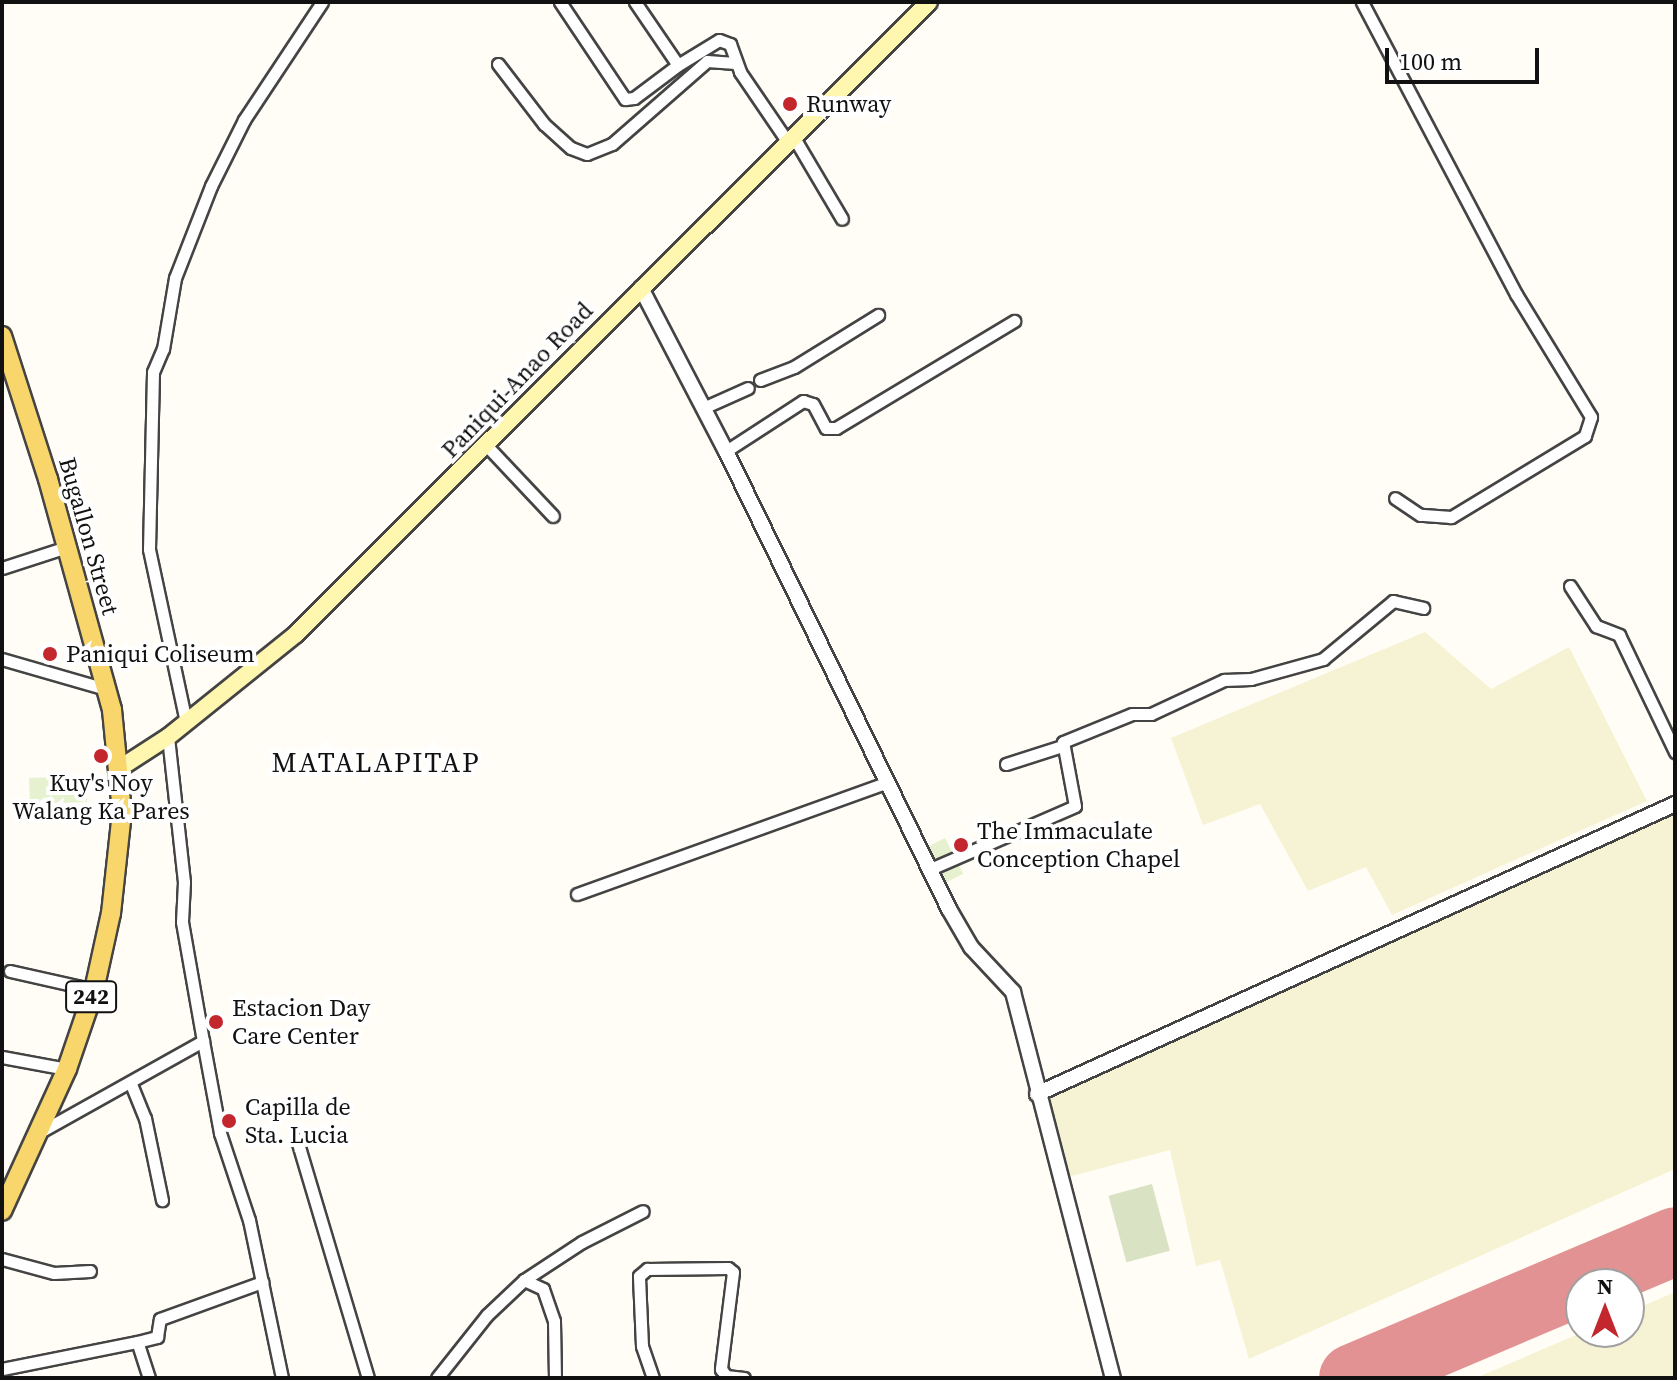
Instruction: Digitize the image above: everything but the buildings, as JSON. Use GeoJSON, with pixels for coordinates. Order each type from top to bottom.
{"type":"FeatureCollection","features":[{"type":"Feature","properties":{"kind":"main road","name":"Paniqui-Anao Road"},"geometry":{"type":"LineString","coordinates":[[120,768],[168,737],[296,634],[929,2]]}},
{"type":"Feature","properties":{"kind":"main road","name":"Bugallon Street"},"geometry":{"type":"LineString","coordinates":[[2,336],[67,547],[106,689],[120,768],[120,847],[94,990],[67,1069],[2,1211]]}},
{"type":"Feature","properties":{"kind":"street"},"geometry":{"type":"LineString","coordinates":[[186,722],[149,549],[153,372],[163,349],[175,278],[211,186],[244,120],[322,2]]}},
{"type":"Feature","properties":{"kind":"street"},"geometry":{"type":"LineString","coordinates":[[560,2],[625,99],[634,98],[678,65],[719,40],[730,44],[735,63],[790,138],[842,219]]}},
{"type":"Feature","properties":{"kind":"street"},"geometry":{"type":"LineString","coordinates":[[635,2],[678,65]]}},
{"type":"Feature","properties":{"kind":"street"},"geometry":{"type":"LineString","coordinates":[[1362,2],[1510,282],[1591,417],[1585,436],[1451,517],[1420,515],[1395,498]]}},
{"type":"Feature","properties":{"kind":"street"},"geometry":{"type":"LineString","coordinates":[[498,64],[544,124],[571,148],[587,154],[612,144],[707,61],[735,63]]}},
{"type":"Feature","properties":{"kind":"street"},"geometry":{"type":"LineString","coordinates":[[641,288],[726,451],[928,870],[971,947],[1013,992],[1113,1378]]}},
{"type":"Feature","properties":{"kind":"street"},"geometry":{"type":"LineString","coordinates":[[760,380],[794,367],[878,315]]}},
{"type":"Feature","properties":{"kind":"street"},"geometry":{"type":"LineString","coordinates":[[726,451],[803,401],[813,404],[826,428],[836,428],[1014,321]]}},
{"type":"Feature","properties":{"kind":"street"},"geometry":{"type":"LineString","coordinates":[[703,408],[748,388]]}},
{"type":"Feature","properties":{"kind":"street"},"geometry":{"type":"LineString","coordinates":[[487,446],[553,516]]}},
{"type":"Feature","properties":{"kind":"street"},"geometry":{"type":"LineString","coordinates":[[2,568],[67,547]]}},
{"type":"Feature","properties":{"kind":"street"},"geometry":{"type":"LineString","coordinates":[[1570,586],[1596,626],[1619,635],[1675,752]]}},
{"type":"Feature","properties":{"kind":"street"},"geometry":{"type":"LineString","coordinates":[[1006,764],[1062,746],[1224,680],[1251,679],[1323,659],[1389,603],[1423,608]]}},
{"type":"Feature","properties":{"kind":"street"},"geometry":{"type":"LineString","coordinates":[[2,659],[106,689]]}},
{"type":"Feature","properties":{"kind":"street"},"geometry":{"type":"LineString","coordinates":[[168,737],[184,882],[182,922],[203,1041],[220,1133],[241,1191],[282,1378]]}},
{"type":"Feature","properties":{"kind":"street"},"geometry":{"type":"LineString","coordinates":[[928,870],[1075,806],[1062,746]]}},
{"type":"Feature","properties":{"kind":"street"},"geometry":{"type":"LineString","coordinates":[[577,894],[885,783]]}},
{"type":"Feature","properties":{"kind":"street"},"geometry":{"type":"LineString","coordinates":[[1037,1094],[1675,804]]}},
{"type":"Feature","properties":{"kind":"street"},"geometry":{"type":"LineString","coordinates":[[10,971],[94,990]]}},
{"type":"Feature","properties":{"kind":"street"},"geometry":{"type":"LineString","coordinates":[[40,1132],[131,1084],[203,1041]]}},
{"type":"Feature","properties":{"kind":"street"},"geometry":{"type":"LineString","coordinates":[[2,1057],[67,1069]]}},
{"type":"Feature","properties":{"kind":"street"},"geometry":{"type":"LineString","coordinates":[[131,1084],[145,1118],[162,1200]]}},
{"type":"Feature","properties":{"kind":"street"},"geometry":{"type":"LineString","coordinates":[[297,1140],[368,1378]]}},
{"type":"Feature","properties":{"kind":"street"},"geometry":{"type":"LineString","coordinates":[[437,1378],[487,1315],[524,1280],[582,1242],[643,1211]]}},
{"type":"Feature","properties":{"kind":"street"},"geometry":{"type":"LineString","coordinates":[[2,1259],[54,1273],[90,1271]]}},
{"type":"Feature","properties":{"kind":"street"},"geometry":{"type":"LineString","coordinates":[[653,1378],[642,1346],[639,1276],[647,1269],[728,1268],[733,1272],[721,1369],[726,1376],[744,1378]]}},
{"type":"Feature","properties":{"kind":"street"},"geometry":{"type":"LineString","coordinates":[[524,1280],[543,1289],[554,1321],[555,1378]]}},
{"type":"Feature","properties":{"kind":"street"},"geometry":{"type":"LineString","coordinates":[[2,1369],[157,1337],[160,1319],[262,1282]]}},
{"type":"Feature","properties":{"kind":"street"},"geometry":{"type":"LineString","coordinates":[[137,1342],[149,1378]]}},
{"type":"Feature","properties":{"kind":"shaded area"},"geometry":{"type":"Polygon","coordinates":[[[1425,632],[1491,689],[1569,647],[1647,801],[1392,915],[1366,867],[1308,891],[1260,804],[1203,825],[1171,738],[1425,632]]]}},
{"type":"Feature","properties":{"kind":"shaded area"},"geometry":{"type":"Polygon","coordinates":[[[1675,811],[1675,1169],[1249,1359],[1220,1260],[1196,1266],[1170,1150],[1068,1177],[1048,1097],[1675,811]]]}},
{"type":"Feature","properties":{"kind":"shaded area"},"geometry":{"type":"Polygon","coordinates":[[[1675,1292],[1675,1378],[1476,1378],[1565,1340],[1565,1348],[1645,1348],[1645,1305],[1675,1292]]]}},
{"type":"Feature","properties":{"kind":"green space"},"geometry":{"type":"Polygon","coordinates":[[[86,776],[87,802],[30,804],[29,778],[86,776]]]}},
{"type":"Feature","properties":{"kind":"green space"},"geometry":{"type":"Polygon","coordinates":[[[945,838],[963,874],[945,883],[927,847],[945,838]]]}},
{"type":"Feature","properties":{"kind":"green space"},"geometry":{"type":"Polygon","coordinates":[[[1152,1184],[1170,1251],[1126,1262],[1109,1196],[1152,1184]]]}},
{"type":"Feature","properties":{"kind":"runway"},"geometry":{"type":"LineString","coordinates":[[1353,1378],[1675,1241]]}},
{"type":"Feature","properties":{"kind":"place","name":"Runway"},"geometry":{"type":"Point","coordinates":[790,104]}},
{"type":"Feature","properties":{"kind":"place","name":"Paniqui Coliseum"},"geometry":{"type":"Point","coordinates":[50,654]}},
{"type":"Feature","properties":{"kind":"place","name":"Kuy's Noy Walang Ka Pares"},"geometry":{"type":"Point","coordinates":[101,756]}},
{"type":"Feature","properties":{"kind":"place","name":"The Immaculate Conception Chapel"},"geometry":{"type":"Point","coordinates":[961,845]}},
{"type":"Feature","properties":{"kind":"place","name":"Estacion Day Care Center"},"geometry":{"type":"Point","coordinates":[216,1022]}},
{"type":"Feature","properties":{"kind":"place","name":"Capilla de Sta. Lucia"},"geometry":{"type":"Point","coordinates":[229,1121]}},
{"type":"Feature","properties":{"kind":"district","name":"MATALAPITAP"},"geometry":{"type":"Point","coordinates":[376,762]}}]}
